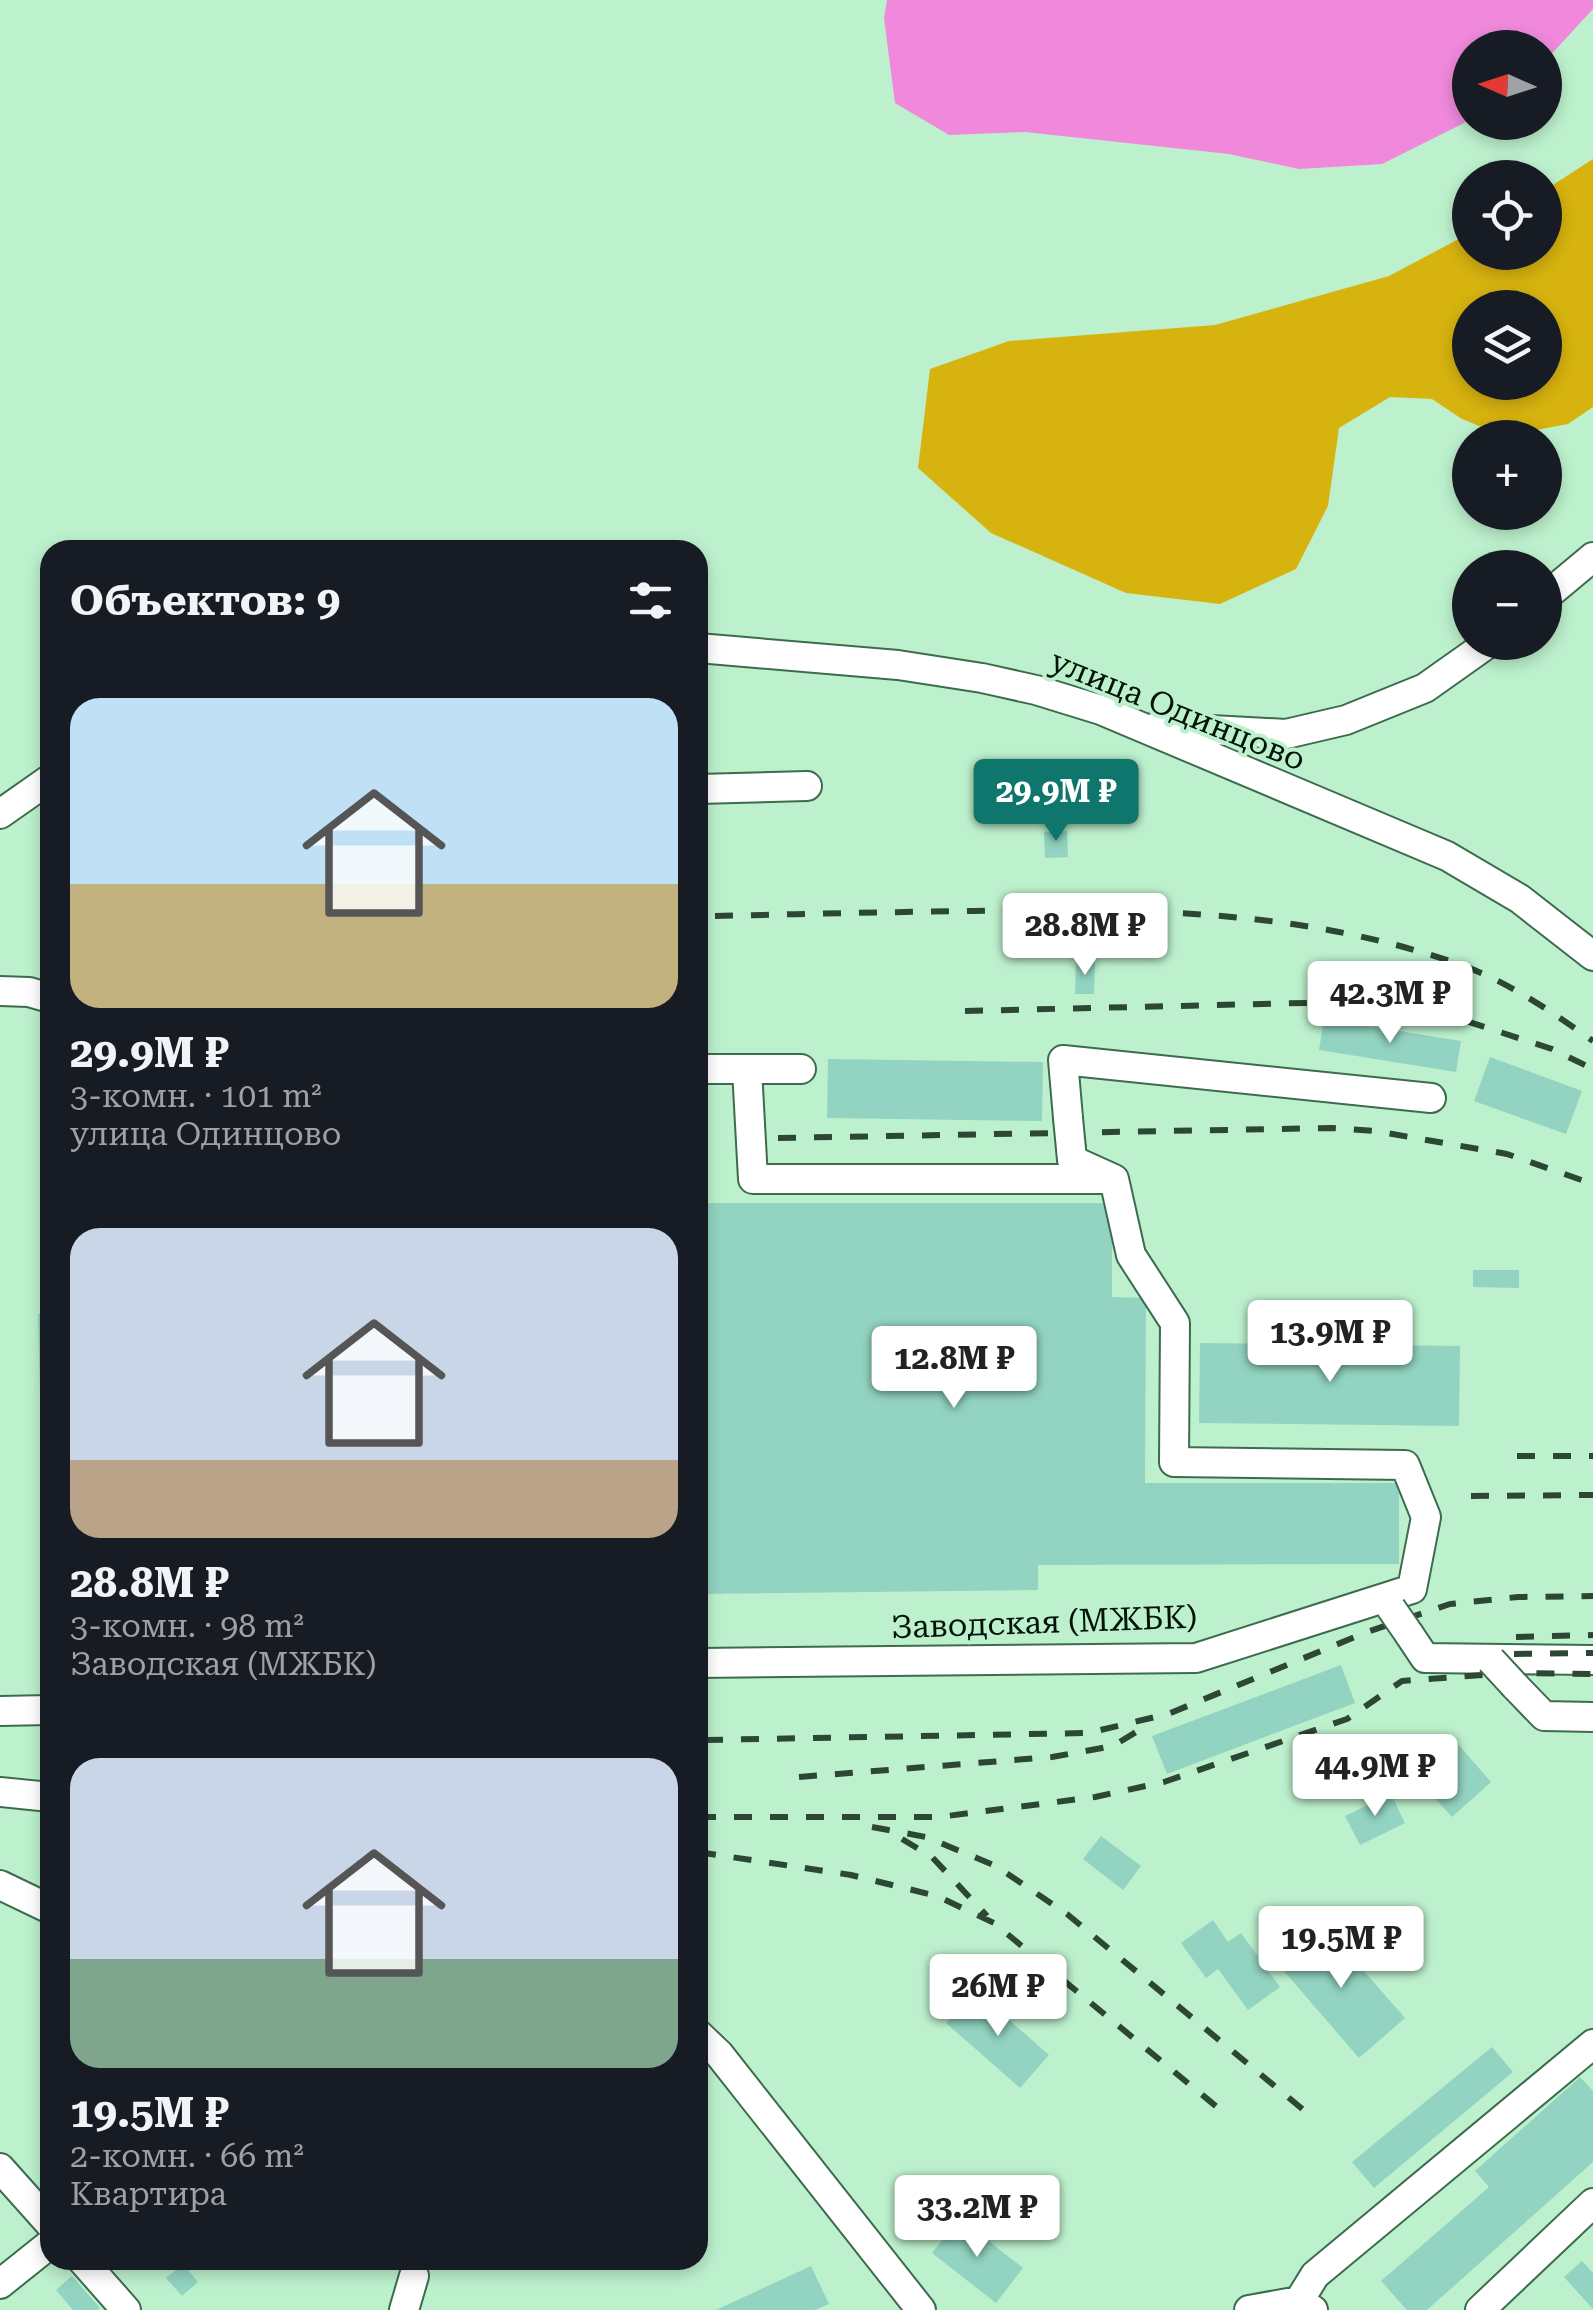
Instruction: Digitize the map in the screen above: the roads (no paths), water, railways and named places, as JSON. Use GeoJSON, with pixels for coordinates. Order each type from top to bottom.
{"type":"FeatureCollection","features":[{"type":"Feature","properties":{"kind":"street"},"geometry":{"type":"LineString","coordinates":[[1562,583],[1593,557]]}},
{"type":"Feature","properties":{"kind":"street","name":"улица Одинцово"},"geometry":{"type":"LineString","coordinates":[[708,649],[898,666],[982,678],[1036,690],[1140,726],[1447,856],[1520,899],[1593,956]]}},
{"type":"Feature","properties":{"kind":"street"},"geometry":{"type":"LineString","coordinates":[[1140,726],[1286,734],[1346,720],[1425,688],[1465,660]]}},
{"type":"Feature","properties":{"kind":"street"},"geometry":{"type":"LineString","coordinates":[[708,789],[807,786]]}},
{"type":"Feature","properties":{"kind":"street"},"geometry":{"type":"LineString","coordinates":[[0,814],[40,787]]}},
{"type":"Feature","properties":{"kind":"street"},"geometry":{"type":"LineString","coordinates":[[0,991],[40,995]]}},
{"type":"Feature","properties":{"kind":"street"},"geometry":{"type":"LineString","coordinates":[[1114,1180],[1072,1160],[1063,1060],[1431,1098]]}},
{"type":"Feature","properties":{"kind":"street"},"geometry":{"type":"LineString","coordinates":[[708,1069],[801,1069]]}},
{"type":"Feature","properties":{"kind":"street"},"geometry":{"type":"LineString","coordinates":[[747,1069],[753,1179],[1114,1180]]}},
{"type":"Feature","properties":{"kind":"street","name":"Заводская (МЖБК)"},"geometry":{"type":"LineString","coordinates":[[708,1663],[1196,1658],[1388,1603],[1412,1589],[1426,1517],[1405,1466],[1174,1462],[1175,1323],[1131,1255],[1114,1180]]}},
{"type":"Feature","properties":{"kind":"street"},"geometry":{"type":"LineString","coordinates":[[1388,1603],[1425,1658],[1593,1660]]}},
{"type":"Feature","properties":{"kind":"street"},"geometry":{"type":"LineString","coordinates":[[1490,1660],[1544,1716],[1593,1717]]}},
{"type":"Feature","properties":{"kind":"street"},"geometry":{"type":"LineString","coordinates":[[0,1711],[40,1710]]}},
{"type":"Feature","properties":{"kind":"street"},"geometry":{"type":"LineString","coordinates":[[0,1792],[40,1796]]}},
{"type":"Feature","properties":{"kind":"street"},"geometry":{"type":"LineString","coordinates":[[0,1885],[40,1904]]}},
{"type":"Feature","properties":{"kind":"street"},"geometry":{"type":"LineString","coordinates":[[708,2044],[921,2310]]}},
{"type":"Feature","properties":{"kind":"street"},"geometry":{"type":"LineString","coordinates":[[1249,2310],[1306,2306],[1316,2275],[1593,2044]]}},
{"type":"Feature","properties":{"kind":"street"},"geometry":{"type":"LineString","coordinates":[[0,2168],[40,2213]]}},
{"type":"Feature","properties":{"kind":"street"},"geometry":{"type":"LineString","coordinates":[[1480,2310],[1593,2204]]}},
{"type":"Feature","properties":{"kind":"street"},"geometry":{"type":"LineString","coordinates":[[0,2284],[40,2252]]}},
{"type":"Feature","properties":{"kind":"street"},"geometry":{"type":"LineString","coordinates":[[91,2270],[126,2310]]}},
{"type":"Feature","properties":{"kind":"street"},"geometry":{"type":"LineString","coordinates":[[404,2310],[414,2276]]}},
{"type":"Feature","properties":{"kind":"railway"},"geometry":{"type":"LineString","coordinates":[[715,916],[1097,910],[1281,923],[1402,946],[1461,965],[1513,989],[1593,1041]]}},
{"type":"Feature","properties":{"kind":"railway"},"geometry":{"type":"LineString","coordinates":[[965,1011],[1346,1002],[1430,1012],[1466,1021],[1552,1049],[1593,1069]]}},
{"type":"Feature","properties":{"kind":"railway"},"geometry":{"type":"LineString","coordinates":[[778,1138],[1332,1128],[1375,1131],[1507,1154],[1593,1184]]}},
{"type":"Feature","properties":{"kind":"railway"},"geometry":{"type":"LineString","coordinates":[[1517,1456],[1593,1456]]}},
{"type":"Feature","properties":{"kind":"railway"},"geometry":{"type":"LineString","coordinates":[[1471,1496],[1593,1495]]}},
{"type":"Feature","properties":{"kind":"railway"},"geometry":{"type":"LineString","coordinates":[[708,1740],[1088,1733],[1168,1714],[1367,1632],[1450,1604],[1518,1597],[1593,1596]]}},
{"type":"Feature","properties":{"kind":"railway"},"geometry":{"type":"LineString","coordinates":[[1516,1637],[1593,1635]]}},
{"type":"Feature","properties":{"kind":"railway"},"geometry":{"type":"LineString","coordinates":[[1514,1654],[1593,1653]]}},
{"type":"Feature","properties":{"kind":"railway"},"geometry":{"type":"LineString","coordinates":[[708,1817],[939,1817],[1095,1797],[1164,1782],[1347,1719],[1402,1681],[1509,1673],[1593,1674]]}},
{"type":"Feature","properties":{"kind":"railway"},"geometry":{"type":"LineString","coordinates":[[799,1777],[1052,1757],[1113,1746],[1146,1726]]}},
{"type":"Feature","properties":{"kind":"railway"},"geometry":{"type":"LineString","coordinates":[[872,1827],[926,1837],[996,1866],[1067,1914],[1312,2117]]}},
{"type":"Feature","properties":{"kind":"railway"},"geometry":{"type":"LineString","coordinates":[[902,1839],[932,1857],[987,1916]]}},
{"type":"Feature","properties":{"kind":"railway"},"geometry":{"type":"LineString","coordinates":[[708,1854],[851,1875],[937,1896],[994,1923],[1229,2117]]}}]}
